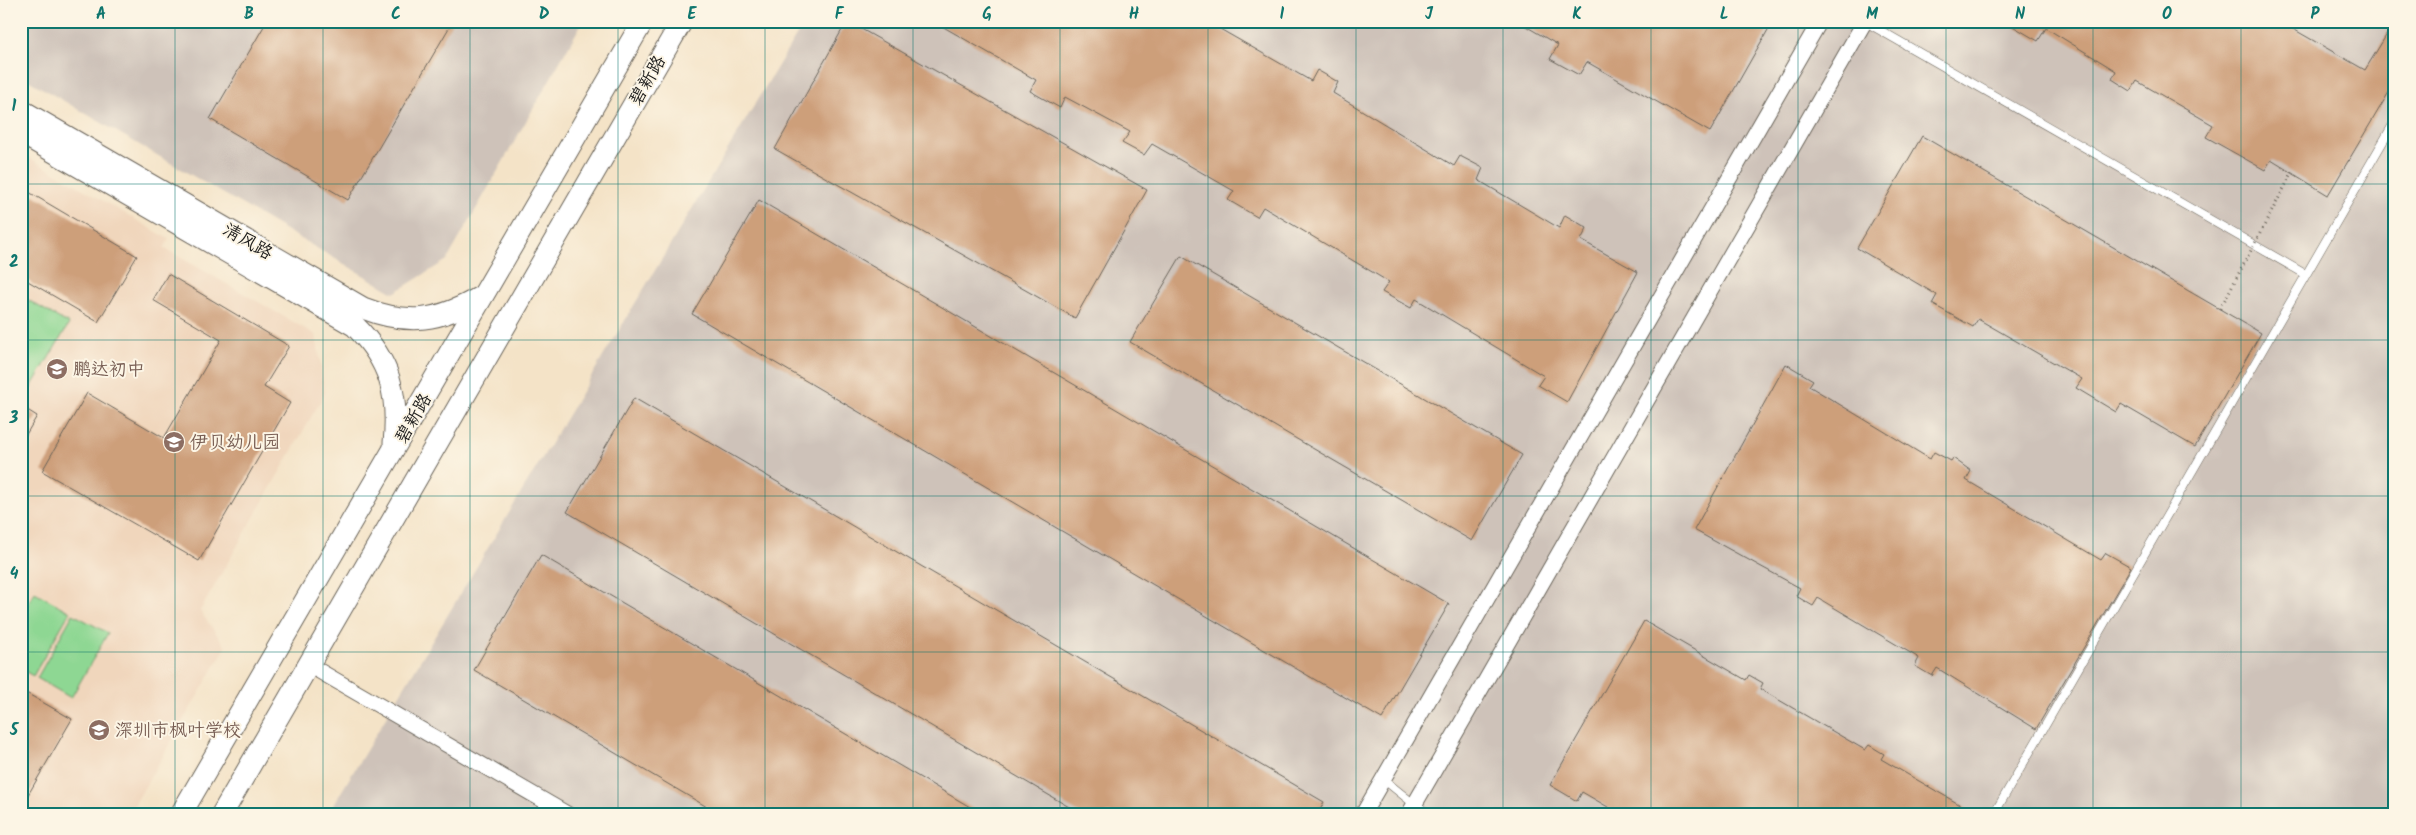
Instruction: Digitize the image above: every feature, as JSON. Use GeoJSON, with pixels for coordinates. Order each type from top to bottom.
{"type":"FeatureCollection","features":[{"type":"Feature","properties":{"kind":"main road","name":"碧新路"},"geometry":{"type":"LineString","coordinates":[[181,814],[643,21]]}},
{"type":"Feature","properties":{"kind":"main road","name":"碧新路"},"geometry":{"type":"LineString","coordinates":[[222,814],[682,21]]}},
{"type":"Feature","properties":{"kind":"main road","name":"清风路"},"geometry":{"type":"LineString","coordinates":[[21,110],[363,308],[378,314],[410,320],[436,317],[459,310],[484,295]]}},
{"type":"Feature","properties":{"kind":"main road","name":"清风路"},"geometry":{"type":"LineString","coordinates":[[21,133],[355,326],[383,362],[392,387],[397,415],[394,451]]}},
{"type":"Feature","properties":{"kind":"street"},"geometry":{"type":"LineString","coordinates":[[1363,814],[1820,21]]}},
{"type":"Feature","properties":{"kind":"street"},"geometry":{"type":"LineString","coordinates":[[1411,809],[1865,21]]}},
{"type":"Feature","properties":{"kind":"street"},"geometry":{"type":"LineString","coordinates":[[309,665],[566,814]]}},
{"type":"Feature","properties":{"kind":"lane"},"geometry":{"type":"LineString","coordinates":[[1865,21],[2305,274]]}},
{"type":"Feature","properties":{"kind":"lane"},"geometry":{"type":"LineString","coordinates":[[1994,814],[2395,121]]}},
{"type":"Feature","properties":{"kind":"lane"},"geometry":{"type":"LineString","coordinates":[[1383,779],[1411,809],[1430,814]]}},
{"type":"Feature","properties":{"kind":"path"},"geometry":{"type":"LineString","coordinates":[[2220,309],[2292,173]]}},
{"type":"Feature","properties":{"kind":"shaded area"},"geometry":{"type":"Polygon","coordinates":[[[21,21],[583,21],[447,260],[394,293],[21,76],[21,21]]]}},
{"type":"Feature","properties":{"kind":"shaded area"},"geometry":{"type":"Polygon","coordinates":[[[805,21],[2395,21],[2395,814],[328,814],[805,21]]]}},
{"type":"Feature","properties":{"kind":"shaded area"},"geometry":{"type":"Polygon","coordinates":[[[21,153],[169,239],[164,248],[316,335],[325,393],[200,611],[226,647],[129,814],[21,814],[21,153]]]}},
{"type":"Feature","properties":{"kind":"green space"},"geometry":{"type":"Polygon","coordinates":[[[21,296],[69,324],[30,389],[21,383],[21,296]]]}},
{"type":"Feature","properties":{"kind":"green space"},"geometry":{"type":"Polygon","coordinates":[[[35,592],[70,612],[33,676],[21,669],[21,616],[35,592]]]}},
{"type":"Feature","properties":{"kind":"green space"},"geometry":{"type":"Polygon","coordinates":[[[73,614],[108,633],[71,698],[37,678],[73,614]]]}},
{"type":"Feature","properties":{"kind":"building"},"geometry":{"type":"Polygon","coordinates":[[[267,21],[453,21],[348,200],[210,119],[267,21]]]}},
{"type":"Feature","properties":{"kind":"building"},"geometry":{"type":"Polygon","coordinates":[[[847,21],[1147,190],[1075,318],[775,149],[847,21]]]}},
{"type":"Feature","properties":{"kind":"building"},"geometry":{"type":"Polygon","coordinates":[[[933,21],[1206,21],[1311,81],[1317,70],[1338,82],[1333,93],[1454,166],[1460,156],[1483,168],[1478,180],[1559,228],[1565,215],[1587,228],[1581,240],[1638,272],[1567,402],[1538,385],[1544,376],[1416,299],[1411,308],[1382,292],[1389,282],[1263,207],[1257,217],[1228,200],[1234,191],[1152,144],[1144,155],[1122,143],[1130,132],[1065,97],[1060,108],[1030,91],[1036,80],[933,21]]]}},
{"type":"Feature","properties":{"kind":"building"},"geometry":{"type":"Polygon","coordinates":[[[1517,21],[1773,21],[1710,132],[1587,62],[1579,75],[1550,59],[1558,45],[1517,21]]]}},
{"type":"Feature","properties":{"kind":"building"},"geometry":{"type":"Polygon","coordinates":[[[2004,21],[2279,21],[2365,70],[2395,21],[2395,82],[2328,195],[2271,160],[2265,170],[2206,137],[2213,125],[2137,81],[2131,91],[2112,79],[2116,71],[2046,28],[2038,41],[2004,21]]]}},
{"type":"Feature","properties":{"kind":"building"},"geometry":{"type":"Polygon","coordinates":[[[1922,136],[2261,333],[2195,447],[2121,404],[2116,412],[2076,388],[2082,379],[1978,319],[1973,327],[1932,304],[1937,295],[1857,248],[1922,136]]]}},
{"type":"Feature","properties":{"kind":"building"},"geometry":{"type":"Polygon","coordinates":[[[27,191],[137,256],[98,322],[21,277],[21,201],[27,191]]]}},
{"type":"Feature","properties":{"kind":"building"},"geometry":{"type":"Polygon","coordinates":[[[759,200],[1449,604],[1382,719],[692,314],[759,200]]]}},
{"type":"Feature","properties":{"kind":"building"},"geometry":{"type":"Polygon","coordinates":[[[1181,256],[1522,455],[1472,541],[1130,342],[1181,256]]]}},
{"type":"Feature","properties":{"kind":"building"},"geometry":{"type":"Polygon","coordinates":[[[168,274],[289,346],[264,387],[290,403],[199,561],[42,471],[87,393],[164,438],[221,340],[153,300],[168,274]]]}},
{"type":"Feature","properties":{"kind":"building"},"geometry":{"type":"Polygon","coordinates":[[[1786,364],[1813,380],[1809,386],[1930,459],[1934,452],[1951,461],[1953,458],[1971,471],[1966,480],[2101,560],[2106,553],[2131,567],[2036,729],[1937,668],[1932,676],[1915,666],[1919,658],[1818,598],[1813,606],[1796,596],[1800,588],[1694,530],[1786,364]]]}},
{"type":"Feature","properties":{"kind":"building"},"geometry":{"type":"Polygon","coordinates":[[[634,398],[1324,802],[1318,814],[1081,814],[567,512],[634,398]]]}},
{"type":"Feature","properties":{"kind":"building"},"geometry":{"type":"Polygon","coordinates":[[[21,406],[37,416],[21,443],[21,406]]]}},
{"type":"Feature","properties":{"kind":"building"},"geometry":{"type":"Polygon","coordinates":[[[541,555],[982,814],[719,814],[474,670],[541,555]]]}},
{"type":"Feature","properties":{"kind":"building"},"geometry":{"type":"Polygon","coordinates":[[[1644,621],[1746,680],[1749,675],[1763,683],[1760,689],[1865,750],[1869,745],[1884,754],[1881,759],[1976,814],[1620,814],[1582,792],[1577,801],[1550,785],[1644,621]]]}},
{"type":"Feature","properties":{"kind":"building"},"geometry":{"type":"Polygon","coordinates":[[[21,690],[72,719],[21,807],[21,690]]]}},
{"type":"Feature","properties":{"kind":"place","name":"鹏达初中"},"geometry":{"type":"Point","coordinates":[57,369]}},
{"type":"Feature","properties":{"kind":"place","name":"伊贝幼儿园"},"geometry":{"type":"Point","coordinates":[174,442]}},
{"type":"Feature","properties":{"kind":"place","name":"深圳市枫叶学校"},"geometry":{"type":"Point","coordinates":[99,730]}}]}
